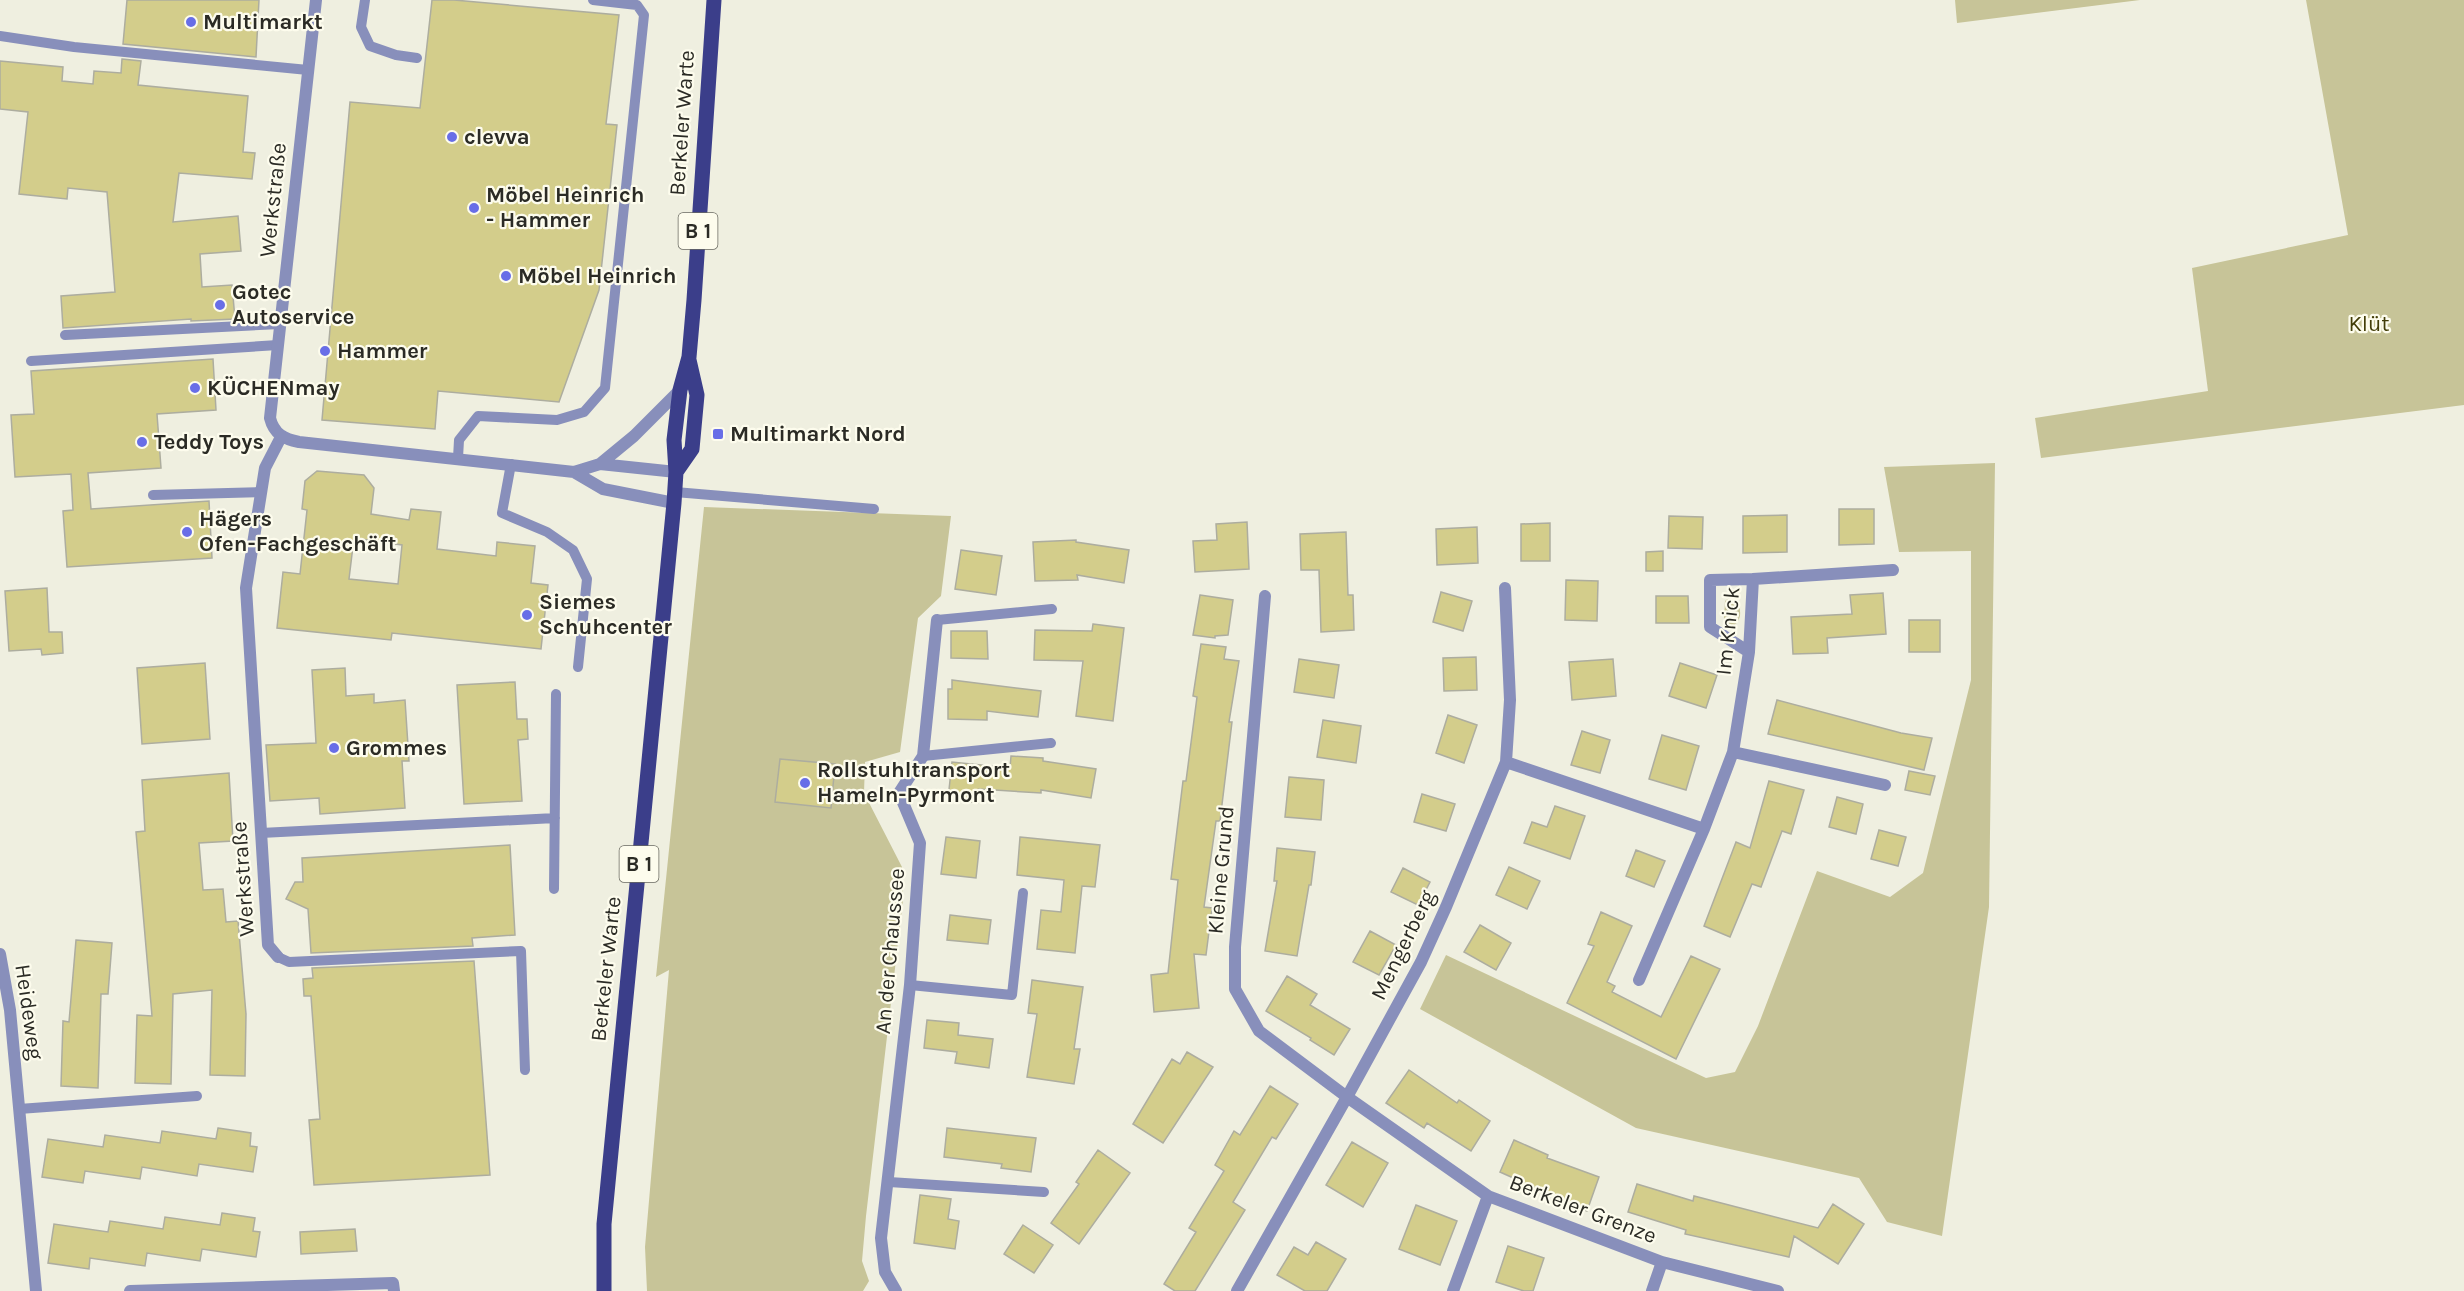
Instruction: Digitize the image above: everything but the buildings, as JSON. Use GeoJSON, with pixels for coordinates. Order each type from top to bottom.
{"type":"FeatureCollection","features":[{"type":"Feature","properties":{"kind":"main road","name":"Berkeler Warte"},"geometry":{"type":"LineString","coordinates":[[604,1291],[604,1224],[675,498],[674,440],[680,390],[689,357],[714,0]]}},
{"type":"Feature","properties":{"kind":"main road","name":"Berkeler Warte"},"geometry":{"type":"LineString","coordinates":[[676,472],[692,449],[697,395],[689,357]]}},
{"type":"Feature","properties":{"kind":"street","name":"Werkstraße"},"geometry":{"type":"LineString","coordinates":[[278,957],[268,945],[246,588],[265,468],[281,437],[272,427],[270,418],[316,0]]}},
{"type":"Feature","properties":{"kind":"street"},"geometry":{"type":"LineString","coordinates":[[574,472],[600,464],[634,436],[680,390]]}},
{"type":"Feature","properties":{"kind":"street"},"geometry":{"type":"LineString","coordinates":[[281,437],[299,442],[574,472],[603,489],[675,498]]}},
{"type":"Feature","properties":{"kind":"street"},"geometry":{"type":"LineString","coordinates":[[600,464],[676,472]]}},
{"type":"Feature","properties":{"kind":"street","name":"Im Knick"},"geometry":{"type":"LineString","coordinates":[[1639,980],[1704,829],[1733,753],[1749,652],[1754,579],[1893,570]]}},
{"type":"Feature","properties":{"kind":"street"},"geometry":{"type":"LineString","coordinates":[[1749,652],[1710,627],[1710,580],[1754,579]]}},
{"type":"Feature","properties":{"kind":"street","name":"Mengerberg"},"geometry":{"type":"LineString","coordinates":[[1238,1291],[1425,953],[1506,762],[1510,700],[1505,588]]}},
{"type":"Feature","properties":{"kind":"street","name":"Kleine Grund"},"geometry":{"type":"LineString","coordinates":[[1265,596],[1235,947],[1235,989],[1259,1031],[1347,1097]]}},
{"type":"Feature","properties":{"kind":"street","name":"An der Chaussee"},"geometry":{"type":"LineString","coordinates":[[896,1291],[885,1272],[881,1238],[910,985],[920,843],[899,793],[923,756],[937,620]]}},
{"type":"Feature","properties":{"kind":"street"},"geometry":{"type":"LineString","coordinates":[[1733,753],[1885,785]]}},
{"type":"Feature","properties":{"kind":"street"},"geometry":{"type":"LineString","coordinates":[[1506,762],[1704,829]]}},
{"type":"Feature","properties":{"kind":"street","name":"Heideweg"},"geometry":{"type":"LineString","coordinates":[[0,954],[10,1010],[36,1291]]}},
{"type":"Feature","properties":{"kind":"street","name":"Berkeler Grenze"},"geometry":{"type":"LineString","coordinates":[[1347,1097],[1488,1196],[1662,1262],[1779,1291]]}},
{"type":"Feature","properties":{"kind":"street","name":"Berkeler Grenze"},"geometry":{"type":"LineString","coordinates":[[1453,1291],[1488,1196]]}},
{"type":"Feature","properties":{"kind":"street","name":"Berkeler Grenze"},"geometry":{"type":"LineString","coordinates":[[1652,1291],[1662,1262]]}},
{"type":"Feature","properties":{"kind":"street"},"geometry":{"type":"LineString","coordinates":[[1741,1280],[1751,1291]]}},
{"type":"Feature","properties":{"kind":"street"},"geometry":{"type":"LineString","coordinates":[[130,1291],[393,1283],[394,1291]]}},
{"type":"Feature","properties":{"kind":"lane"},"geometry":{"type":"LineString","coordinates":[[365,0],[361,27],[370,46],[396,55],[417,58]]}},
{"type":"Feature","properties":{"kind":"lane"},"geometry":{"type":"LineString","coordinates":[[458,458],[459,440],[478,416],[557,420],[584,412],[605,388],[645,15],[637,5],[593,0]]}},
{"type":"Feature","properties":{"kind":"lane"},"geometry":{"type":"LineString","coordinates":[[0,36],[74,47],[309,70]]}},
{"type":"Feature","properties":{"kind":"lane"},"geometry":{"type":"LineString","coordinates":[[65,335],[280,324]]}},
{"type":"Feature","properties":{"kind":"lane"},"geometry":{"type":"LineString","coordinates":[[32,361],[278,345]]}},
{"type":"Feature","properties":{"kind":"lane"},"geometry":{"type":"LineString","coordinates":[[511,464],[502,513],[547,532],[573,550],[587,579],[578,667]]}},
{"type":"Feature","properties":{"kind":"lane"},"geometry":{"type":"LineString","coordinates":[[153,495],[261,492]]}},
{"type":"Feature","properties":{"kind":"lane"},"geometry":{"type":"LineString","coordinates":[[675,498],[874,509]]}},
{"type":"Feature","properties":{"kind":"lane"},"geometry":{"type":"LineString","coordinates":[[937,620],[1052,609]]}},
{"type":"Feature","properties":{"kind":"lane"},"geometry":{"type":"LineString","coordinates":[[554,889],[556,694]]}},
{"type":"Feature","properties":{"kind":"lane"},"geometry":{"type":"LineString","coordinates":[[923,756],[1051,743]]}},
{"type":"Feature","properties":{"kind":"lane"},"geometry":{"type":"LineString","coordinates":[[261,833],[555,818]]}},
{"type":"Feature","properties":{"kind":"lane"},"geometry":{"type":"LineString","coordinates":[[910,985],[1012,995],[1023,893]]}},
{"type":"Feature","properties":{"kind":"lane","name":"Werkstraße"},"geometry":{"type":"LineString","coordinates":[[278,957],[289,962],[521,951],[525,1070]]}},
{"type":"Feature","properties":{"kind":"lane"},"geometry":{"type":"LineString","coordinates":[[19,1109],[197,1096]]}},
{"type":"Feature","properties":{"kind":"lane"},"geometry":{"type":"LineString","coordinates":[[889,1182],[1044,1192]]}},
{"type":"Feature","properties":{"kind":"green space"},"geometry":{"type":"Polygon","coordinates":[[[1955,0],[2140,0],[1957,23],[1955,0]]]}},
{"type":"Feature","properties":{"kind":"green space","name":"Klüt"},"geometry":{"type":"Polygon","coordinates":[[[2306,0],[2464,0],[2464,405],[2041,458],[2035,418],[2208,391],[2192,268],[2348,235],[2306,0]]]}},
{"type":"Feature","properties":{"kind":"green space"},"geometry":{"type":"Polygon","coordinates":[[[1995,463],[1989,907],[1942,1236],[1887,1222],[1859,1178],[1636,1128],[1420,1009],[1446,955],[1706,1078],[1735,1072],[1758,1026],[1817,871],[1890,897],[1923,873],[1971,680],[1971,551],[1899,552],[1884,467],[1995,463]]]}},
{"type":"Feature","properties":{"kind":"green space"},"geometry":{"type":"Polygon","coordinates":[[[704,507],[951,516],[941,596],[918,618],[900,752],[865,762],[864,793],[902,867],[903,900],[866,1216],[862,1261],[869,1281],[863,1291],[647,1291],[645,1247],[669,970],[656,977],[704,507]]]}},
{"type":"Feature","properties":{"kind":"green space"},"geometry":{"type":"Polygon","coordinates":[[[1735,598],[1740,610],[1738,622],[1731,627],[1724,619],[1725,601],[1735,598]]]}},
{"type":"Feature","properties":{"kind":"place","name":"Multimarkt"},"geometry":{"type":"Point","coordinates":[191,22]}},
{"type":"Feature","properties":{"kind":"place","name":"clevva"},"geometry":{"type":"Point","coordinates":[452,137]}},
{"type":"Feature","properties":{"kind":"place","name":"Möbel Heinrich - Hammer"},"geometry":{"type":"Point","coordinates":[474,208]}},
{"type":"Feature","properties":{"kind":"place","name":"Möbel Heinrich"},"geometry":{"type":"Point","coordinates":[506,276]}},
{"type":"Feature","properties":{"kind":"place","name":"Gotec Autoservice"},"geometry":{"type":"Point","coordinates":[220,305]}},
{"type":"Feature","properties":{"kind":"place","name":"Hammer"},"geometry":{"type":"Point","coordinates":[325,351]}},
{"type":"Feature","properties":{"kind":"place","name":"KÜCHENmay"},"geometry":{"type":"Point","coordinates":[195,388]}},
{"type":"Feature","properties":{"kind":"place","name":"Multimarkt Nord"},"geometry":{"type":"Point","coordinates":[718,434]}},
{"type":"Feature","properties":{"kind":"place","name":"Teddy Toys"},"geometry":{"type":"Point","coordinates":[142,442]}},
{"type":"Feature","properties":{"kind":"place","name":"Hägers Ofen-Fachgeschäft"},"geometry":{"type":"Point","coordinates":[187,532]}},
{"type":"Feature","properties":{"kind":"place","name":"Siemes Schuhcenter"},"geometry":{"type":"Point","coordinates":[527,615]}},
{"type":"Feature","properties":{"kind":"place","name":"Grommes"},"geometry":{"type":"Point","coordinates":[334,748]}},
{"type":"Feature","properties":{"kind":"place","name":"Rollstuhltransport Hameln-Pyrmont"},"geometry":{"type":"Point","coordinates":[805,783]}}]}
